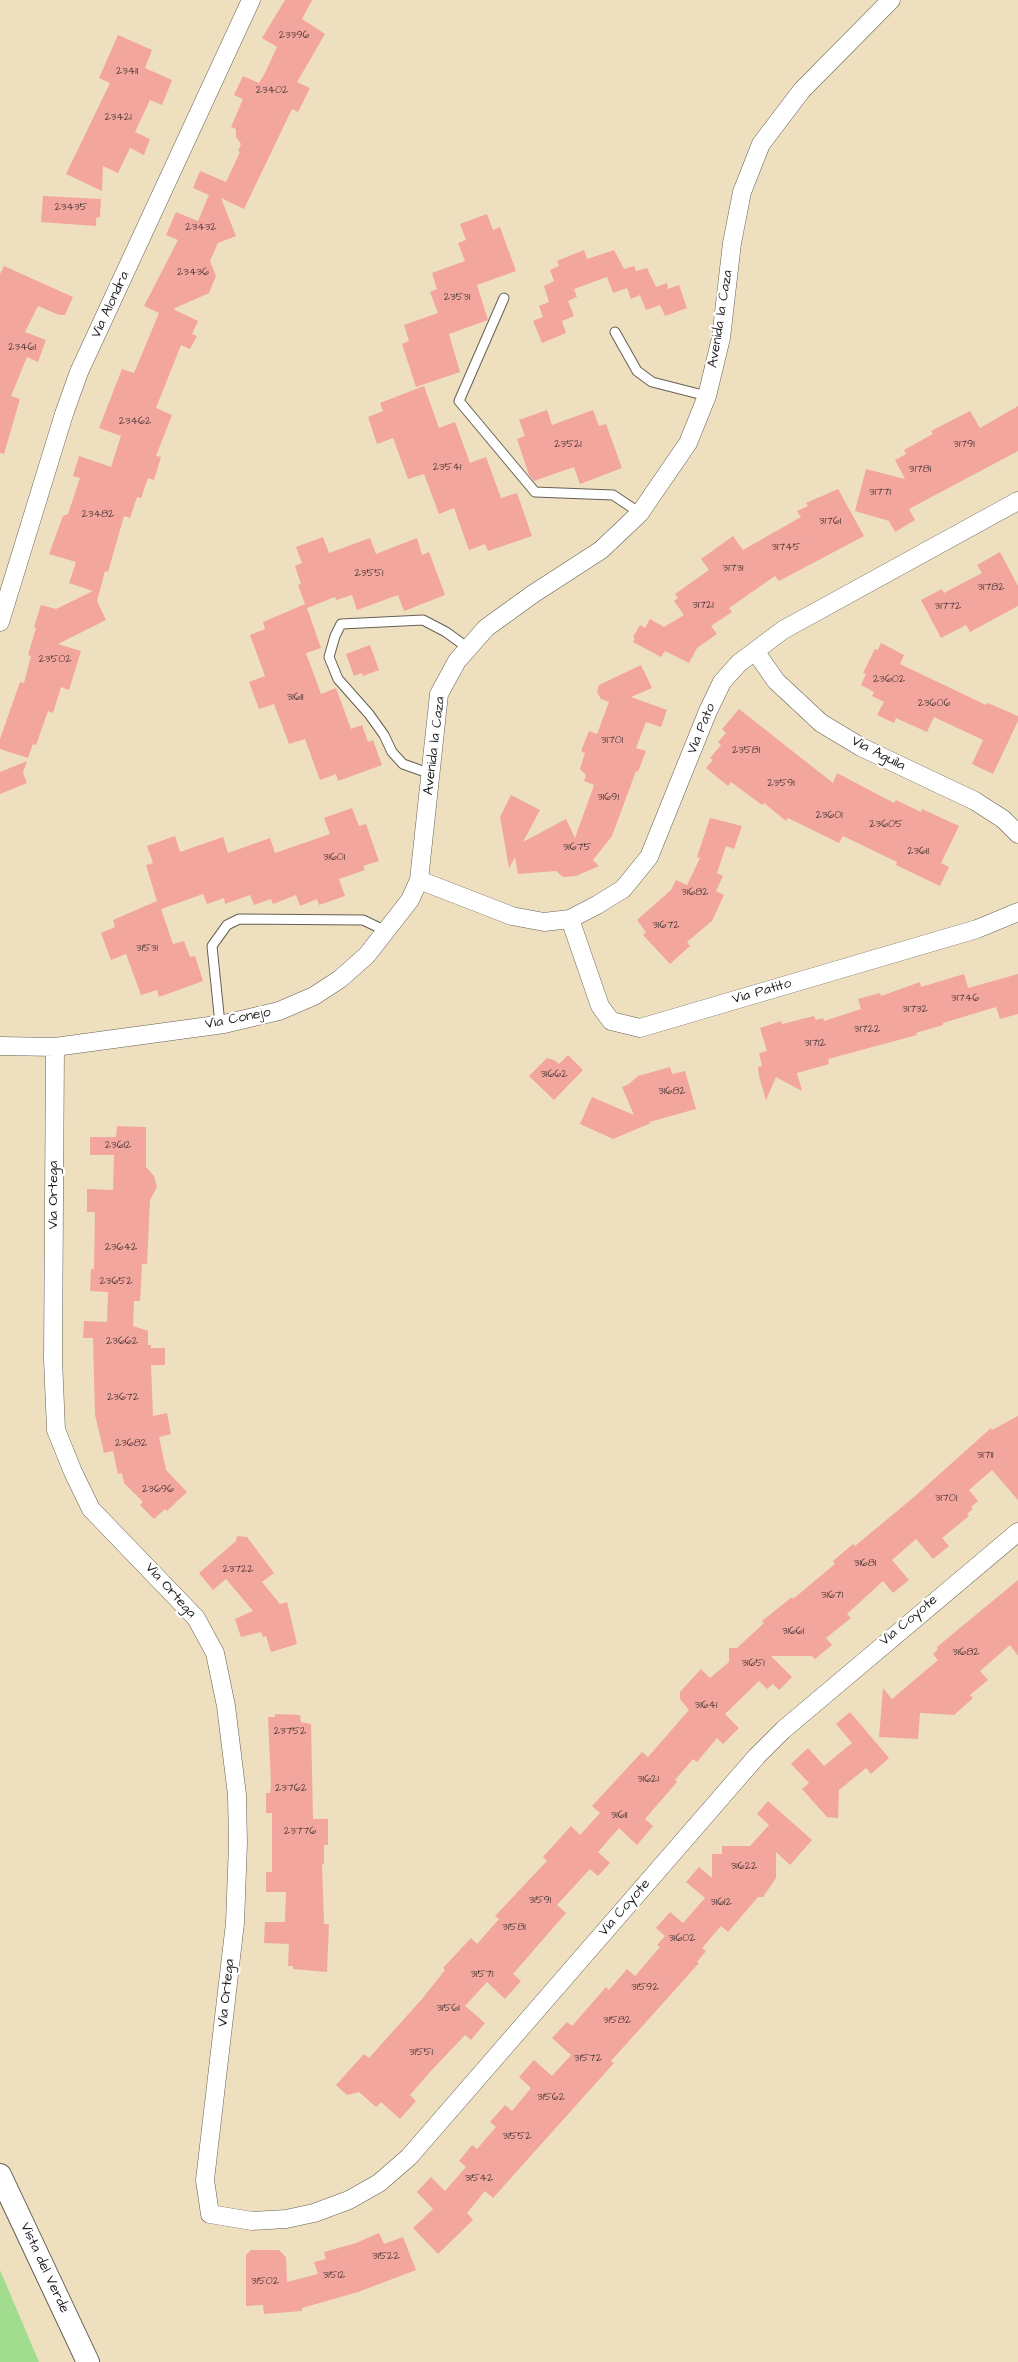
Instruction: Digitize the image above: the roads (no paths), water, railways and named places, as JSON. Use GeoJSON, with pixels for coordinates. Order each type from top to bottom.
{"type":"FeatureCollection","features":[{"type":"Feature","properties":{"kind":"street","name":"Via Alondra"},"geometry":{"type":"LineString","coordinates":[[0,622],[64,414],[80,372],[251,0]]}},
{"type":"Feature","properties":{"kind":"street","name":"Avenida la Caza"},"geometry":{"type":"LineString","coordinates":[[419,880],[439,694],[457,661],[486,628],[533,594],[601,550],[640,513],[688,444],[707,396],[721,338],[732,243],[742,192],[761,144],[802,90],[891,0]]}},
{"type":"Feature","properties":{"kind":"street","name":"Via Pato"},"geometry":{"type":"LineString","coordinates":[[419,880],[512,916],[544,922],[570,919],[598,905],[623,889],[649,857],[708,711],[722,682],[739,663],[784,630],[1018,501]]}},
{"type":"Feature","properties":{"kind":"street","name":"Via Aguila"},"geometry":{"type":"LineString","coordinates":[[754,651],[776,681],[821,724],[861,747],[976,801],[1003,819],[1018,834]]}},
{"type":"Feature","properties":{"kind":"street","name":"Via Conejo"},"geometry":{"type":"LineString","coordinates":[[0,1046],[55,1047],[220,1024],[279,1012],[314,996],[340,979],[367,955],[410,900],[419,880]]}},
{"type":"Feature","properties":{"kind":"street","name":"Via Patito"},"geometry":{"type":"LineString","coordinates":[[570,919],[600,1006],[610,1021],[640,1028],[977,929],[1018,912]]}},
{"type":"Feature","properties":{"kind":"street","name":"Via Ortega"},"geometry":{"type":"LineString","coordinates":[[55,1047],[53,1359],[56,1430],[73,1472],[92,1509],[196,1618],[215,1653],[226,1706],[237,1795],[238,1843],[235,1923],[205,2180],[210,2214]]}},
{"type":"Feature","properties":{"kind":"street","name":"Via Coyote"},"geometry":{"type":"LineString","coordinates":[[210,2214],[252,2221],[286,2219],[314,2213],[348,2200],[385,2178],[409,2157],[757,1756],[811,1704],[1018,1532]]}},
{"type":"Feature","properties":{"kind":"street","name":"Vista del Verde"},"geometry":{"type":"LineString","coordinates":[[0,2175],[88,2362]]}},
{"type":"Feature","properties":{"kind":"lane"},"geometry":{"type":"LineString","coordinates":[[504,298],[459,401],[535,492],[613,495],[640,513]]}},
{"type":"Feature","properties":{"kind":"lane"},"geometry":{"type":"LineString","coordinates":[[615,332],[637,371],[652,382],[707,396]]}},
{"type":"Feature","properties":{"kind":"lane"},"geometry":{"type":"LineString","coordinates":[[431,774],[403,764],[392,752],[384,735],[370,714],[338,679],[329,657],[335,636],[341,624],[423,620],[446,632],[468,648]]}},
{"type":"Feature","properties":{"kind":"lane"},"geometry":{"type":"LineString","coordinates":[[220,1024],[212,946],[228,925],[239,919],[363,920],[386,931]]}}]}
